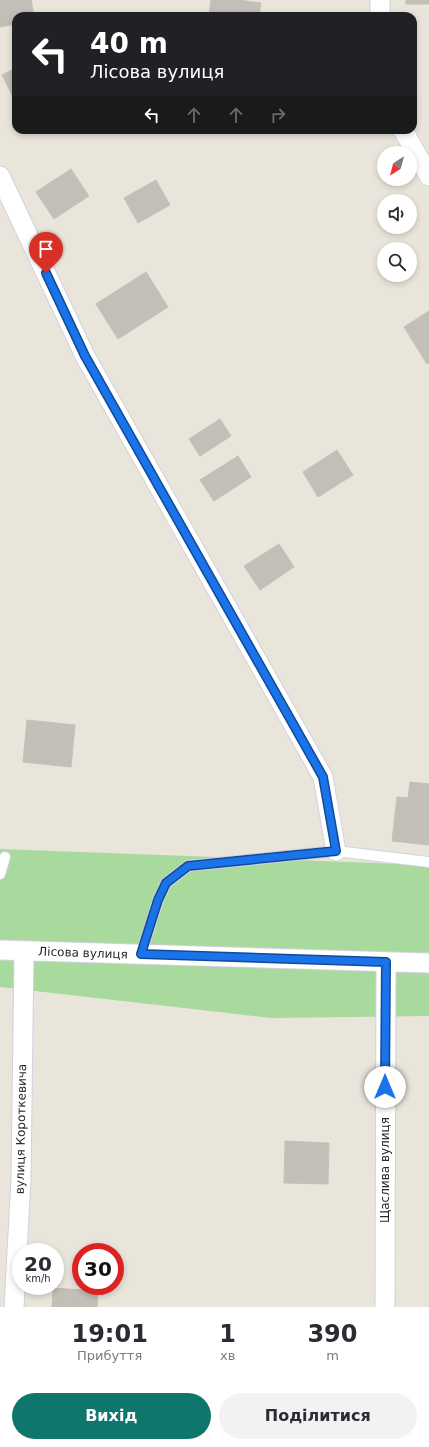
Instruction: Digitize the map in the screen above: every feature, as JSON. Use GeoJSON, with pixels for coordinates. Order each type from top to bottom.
{"type":"FeatureCollection","features":[{"type":"Feature","properties":{"kind":"street"},"geometry":{"type":"LineString","coordinates":[[380,0],[380,12]]}},
{"type":"Feature","properties":{"kind":"street"},"geometry":{"type":"LineString","coordinates":[[405,134],[429,176]]}},
{"type":"Feature","properties":{"kind":"street"},"geometry":{"type":"LineString","coordinates":[[0,176],[85,356],[323,777],[336,851]]}},
{"type":"Feature","properties":{"kind":"street","name":"Лісова вулиця"},"geometry":{"type":"LineString","coordinates":[[0,950],[429,963]]}},
{"type":"Feature","properties":{"kind":"street","name":"вулиця Короткевича"},"geometry":{"type":"LineString","coordinates":[[14,1307],[21,1179],[24,951]]}},
{"type":"Feature","properties":{"kind":"street","name":"Щаслива вулиця"},"geometry":{"type":"LineString","coordinates":[[385,1307],[386,962]]}},
{"type":"Feature","properties":{"kind":"lane"},"geometry":{"type":"LineString","coordinates":[[141,954],[158,900],[166,883],[188,866],[336,851],[429,862]]}},
{"type":"Feature","properties":{"kind":"lane"},"geometry":{"type":"LineString","coordinates":[[0,874],[4,856]]}},
{"type":"Feature","properties":{"kind":"green space"},"geometry":{"type":"Polygon","coordinates":[[[0,849],[429,865],[429,1016],[272,1018],[0,987],[0,849]]]}},
{"type":"Feature","properties":{"kind":"building"},"geometry":{"type":"Polygon","coordinates":[[[0,0],[31,0],[33,12],[12,12],[12,25],[0,27],[0,0]]]}},
{"type":"Feature","properties":{"kind":"building"},"geometry":{"type":"Polygon","coordinates":[[[211,0],[238,0],[261,3],[260,12],[210,12],[211,0]]]}},
{"type":"Feature","properties":{"kind":"building"},"geometry":{"type":"Polygon","coordinates":[[[406,0],[429,0],[429,4],[406,4],[406,0]]]}},
{"type":"Feature","properties":{"kind":"building"},"geometry":{"type":"Polygon","coordinates":[[[12,70],[12,95],[2,75],[12,70]]]}},
{"type":"Feature","properties":{"kind":"building"},"geometry":{"type":"Polygon","coordinates":[[[71,169],[89,196],[54,219],[36,192],[71,169]]]}},
{"type":"Feature","properties":{"kind":"building"},"geometry":{"type":"Polygon","coordinates":[[[156,180],[170,205],[138,223],[124,198],[156,180]]]}},
{"type":"Feature","properties":{"kind":"building"},"geometry":{"type":"Polygon","coordinates":[[[146,272],[168,307],[118,339],[96,304],[146,272]]]}},
{"type":"Feature","properties":{"kind":"building"},"geometry":{"type":"Polygon","coordinates":[[[429,311],[429,362],[427,364],[404,327],[429,311]]]}},
{"type":"Feature","properties":{"kind":"building"},"geometry":{"type":"Polygon","coordinates":[[[220,419],[231,436],[200,456],[189,439],[220,419]]]}},
{"type":"Feature","properties":{"kind":"building"},"geometry":{"type":"Polygon","coordinates":[[[337,450],[353,475],[318,497],[303,472],[337,450]]]}},
{"type":"Feature","properties":{"kind":"building"},"geometry":{"type":"Polygon","coordinates":[[[238,456],[251,477],[214,501],[200,480],[238,456]]]}},
{"type":"Feature","properties":{"kind":"building"},"geometry":{"type":"Polygon","coordinates":[[[279,544],[294,567],[260,590],[244,566],[279,544]]]}},
{"type":"Feature","properties":{"kind":"building"},"geometry":{"type":"Polygon","coordinates":[[[27,720],[75,725],[71,767],[23,762],[27,720]]]}},
{"type":"Feature","properties":{"kind":"building"},"geometry":{"type":"Polygon","coordinates":[[[410,782],[429,784],[429,845],[392,841],[397,797],[408,798],[410,782]]]}},
{"type":"Feature","properties":{"kind":"building"},"geometry":{"type":"Polygon","coordinates":[[[285,1141],[329,1143],[328,1184],[284,1183],[285,1141]]]}},
{"type":"Feature","properties":{"kind":"building"},"geometry":{"type":"Polygon","coordinates":[[[64,1289],[72,1289],[72,1295],[98,1295],[97,1307],[52,1307],[53,1295],[64,1295],[64,1289]]]}},
{"type":"Feature","properties":{"kind":"route"},"geometry":{"type":"LineString","coordinates":[[46,273],[85,356],[323,777],[336,851],[188,866],[166,883],[158,900],[141,954],[386,962],[385,1087]]}}]}
